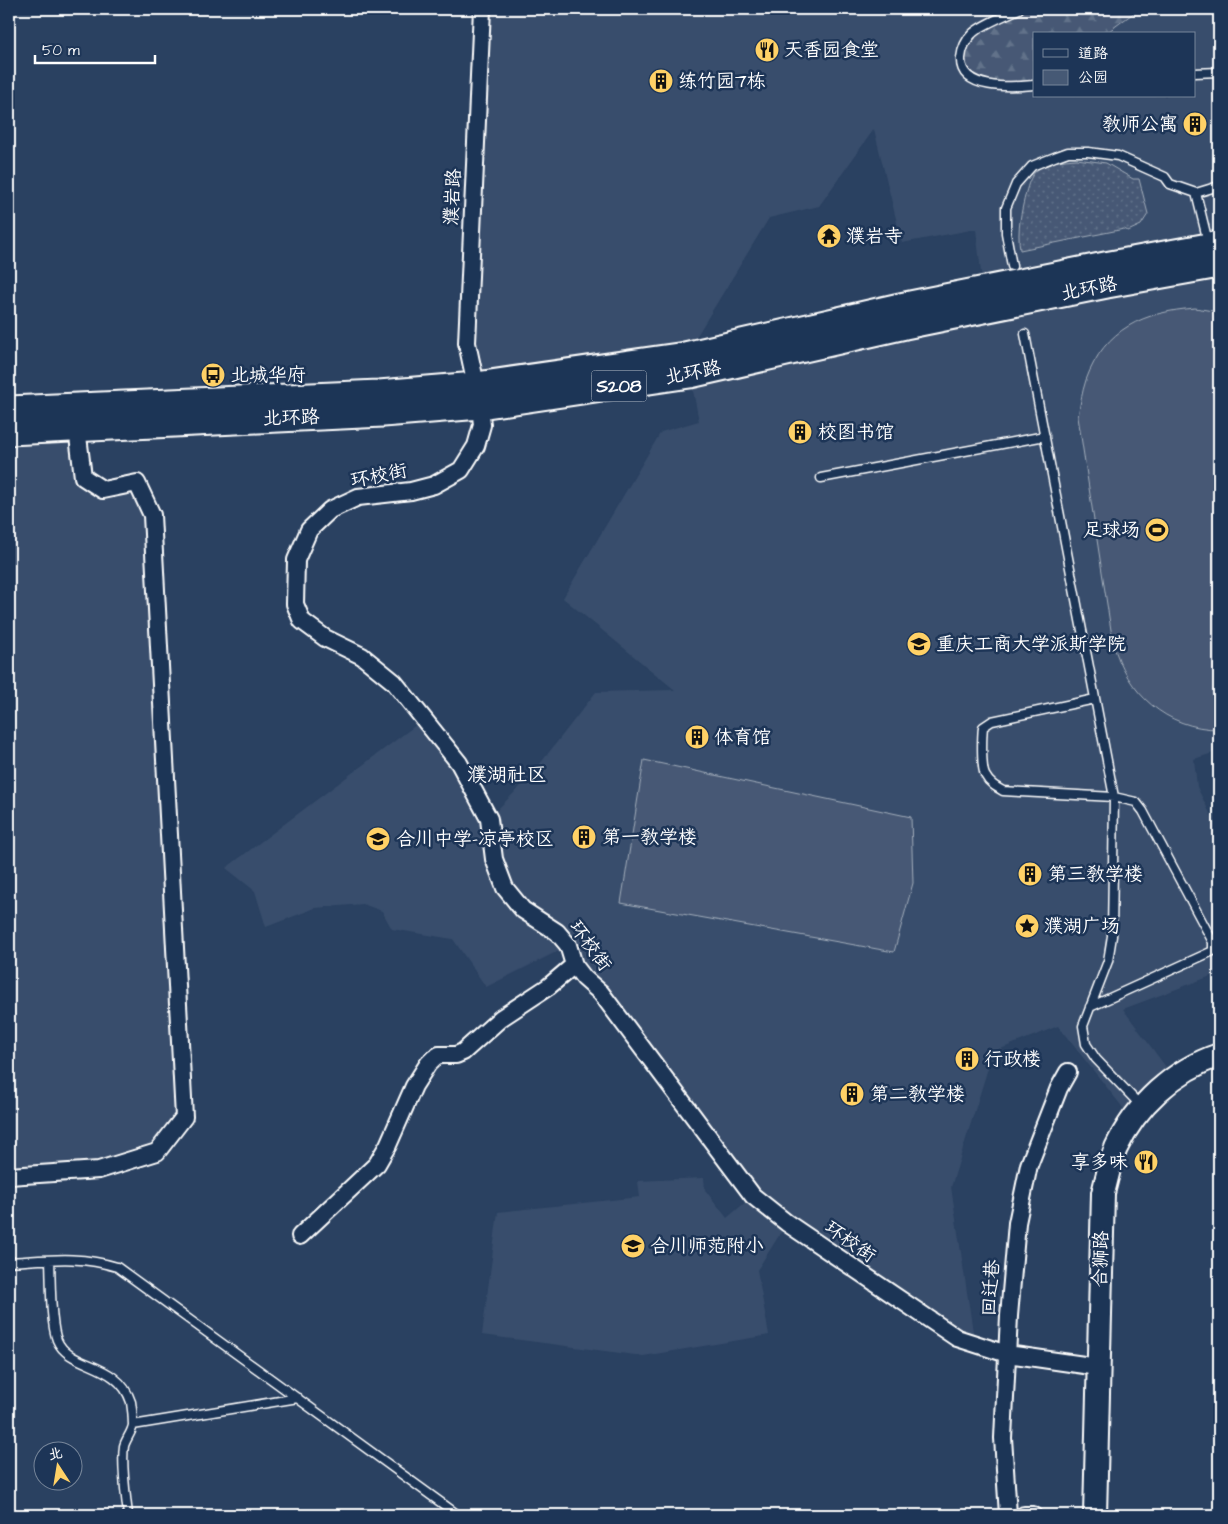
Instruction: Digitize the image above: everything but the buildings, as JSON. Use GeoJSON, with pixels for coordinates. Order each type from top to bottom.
{"type":"FeatureCollection","features":[{"type":"Feature","properties":{"kind":"main road","name":"北环路"},"geometry":{"type":"LineString","coordinates":[[9,432],[383,414],[478,396],[690,375],[914,324],[1107,285],[1216,252]]}},
{"type":"Feature","properties":{"kind":"main road","name":"北环路"},"geometry":{"type":"LineString","coordinates":[[9,409],[370,393],[478,396]]}},
{"type":"Feature","properties":{"kind":"main road","name":"合狮路"},"geometry":{"type":"LineString","coordinates":[[1094,1510],[1104,1193],[1115,1149],[1132,1119],[1152,1097],[1174,1078],[1219,1055]]}},
{"type":"Feature","properties":{"kind":"street","name":"濮岩路"},"geometry":{"type":"LineString","coordinates":[[478,396],[467,343],[482,9]]}},
{"type":"Feature","properties":{"kind":"street","name":"环校街"},"geometry":{"type":"LineString","coordinates":[[478,396],[482,425],[476,446],[461,470],[434,485],[411,491],[358,497],[330,510],[308,530],[296,560],[295,604],[302,621],[325,638],[362,656],[394,682],[459,763],[489,819],[494,859],[505,888],[523,910],[557,932],[568,945],[574,965],[584,978],[601,993],[753,1196],[787,1223],[957,1338],[1007,1354],[1098,1366]]}},
{"type":"Feature","properties":{"kind":"street"},"geometry":{"type":"LineString","coordinates":[[9,1176],[100,1170],[157,1152],[184,1117],[152,515],[136,483],[103,490],[83,477],[77,428]]}},
{"type":"Feature","properties":{"kind":"street"},"geometry":{"type":"LineString","coordinates":[[300,1236],[377,1164],[388,1145],[414,1086],[434,1058],[456,1055],[463,1052],[501,1018],[548,987],[574,965]]}},
{"type":"Feature","properties":{"kind":"street","name":"回迁巷"},"geometry":{"type":"LineString","coordinates":[[1008,1515],[1002,1438],[1016,1223],[1029,1166],[1059,1088],[1068,1072]]}},
{"type":"Feature","properties":{"kind":"street"},"geometry":{"type":"LineString","coordinates":[[1024,1515],[1033,1515]]}},
{"type":"Feature","properties":{"kind":"lane"},"geometry":{"type":"LineString","coordinates":[[1019,9],[972,32],[963,46],[961,60],[964,71],[974,81],[1006,87],[1033,85]]}},
{"type":"Feature","properties":{"kind":"lane"},"geometry":{"type":"LineString","coordinates":[[1196,74],[1219,72]]}},
{"type":"Feature","properties":{"kind":"lane"},"geometry":{"type":"LineString","coordinates":[[1012,266],[1006,233],[1006,208],[1016,184],[1032,166],[1068,152],[1088,152],[1118,156],[1165,177],[1170,184],[1196,193],[1219,186]]}},
{"type":"Feature","properties":{"kind":"lane"},"geometry":{"type":"LineString","coordinates":[[1196,193],[1216,252]]}},
{"type":"Feature","properties":{"kind":"lane"},"geometry":{"type":"LineString","coordinates":[[1025,334],[1114,797],[1112,936],[1108,961],[1083,1026],[1086,1044],[1096,1059],[1143,1107]]}},
{"type":"Feature","properties":{"kind":"lane"},"geometry":{"type":"LineString","coordinates":[[821,478],[1045,436]]}},
{"type":"Feature","properties":{"kind":"lane"},"geometry":{"type":"LineString","coordinates":[[1090,1007],[1213,951],[1214,942],[1143,811],[1136,802],[1114,797],[1003,792],[991,784],[984,774],[983,727],[992,721],[1095,699]]}},
{"type":"Feature","properties":{"kind":"lane"},"geometry":{"type":"LineString","coordinates":[[9,1262],[78,1258],[117,1266],[458,1515]]}},
{"type":"Feature","properties":{"kind":"lane"},"geometry":{"type":"LineString","coordinates":[[50,1260],[54,1327],[58,1341],[68,1354],[110,1374],[122,1385],[131,1403],[133,1425],[124,1446],[128,1515]]}},
{"type":"Feature","properties":{"kind":"lane"},"geometry":{"type":"LineString","coordinates":[[133,1425],[298,1398]]}},
{"type":"Feature","properties":{"kind":"shaded area","name":"重庆工商大学派斯学院"},"geometry":{"type":"Polygon","coordinates":[[[482,9],[1219,9],[1219,751],[1194,759],[1197,787],[1219,832],[1219,973],[1123,1009],[1174,1078],[1132,1119],[1058,1026],[993,1052],[951,1187],[975,1345],[787,1223],[757,1270],[769,1335],[643,1356],[482,1335],[498,1212],[640,1197],[638,1181],[704,1178],[705,1190],[727,1218],[753,1196],[568,946],[486,987],[453,939],[392,929],[382,911],[363,904],[315,908],[266,927],[255,891],[226,868],[424,719],[489,818],[529,778],[596,692],[675,690],[563,598],[661,432],[699,421],[690,375],[983,289],[976,229],[902,243],[874,129],[819,206],[769,218],[685,355],[476,385],[467,343],[482,9]]]}},
{"type":"Feature","properties":{"kind":"shaded area"},"geometry":{"type":"Polygon","coordinates":[[[77,428],[83,477],[103,490],[137,483],[152,515],[184,1117],[157,1152],[99,1170],[9,1176],[9,432],[77,428]]]}},
{"type":"Feature","properties":{"kind":"green space"},"geometry":{"type":"Polygon","coordinates":[[[1019,9],[1139,9],[1108,32],[1033,32],[1033,85],[974,81],[964,71],[963,46],[972,32],[1019,9]]]}},
{"type":"Feature","properties":{"kind":"green space"},"geometry":{"type":"Polygon","coordinates":[[[1077,159],[1106,163],[1133,179],[1139,179],[1148,214],[1141,225],[1128,231],[1124,229],[1020,250],[1019,228],[1021,214],[1032,176],[1040,168],[1050,163],[1077,159]]]}},
{"type":"Feature","properties":{"kind":"green space","name":"足球场"},"geometry":{"type":"Polygon","coordinates":[[[1195,308],[1219,312],[1219,729],[1182,723],[1151,705],[1128,678],[1119,661],[1113,643],[1078,417],[1086,380],[1094,362],[1115,335],[1143,319],[1176,310],[1195,308]]]}},
{"type":"Feature","properties":{"kind":"green space"},"geometry":{"type":"Polygon","coordinates":[[[644,760],[911,817],[913,883],[894,952],[621,903],[644,760]]]}},
{"type":"Feature","properties":{"kind":"place","name":"天香园食堂"},"geometry":{"type":"Point","coordinates":[767,50]}},
{"type":"Feature","properties":{"kind":"place","name":"练竹园7栋"},"geometry":{"type":"Point","coordinates":[661,81]}},
{"type":"Feature","properties":{"kind":"place","name":"教师公寓"},"geometry":{"type":"Point","coordinates":[1195,124]}},
{"type":"Feature","properties":{"kind":"place","name":"濮岩寺"},"geometry":{"type":"Point","coordinates":[829,236]}},
{"type":"Feature","properties":{"kind":"place","name":"北城华府"},"geometry":{"type":"Point","coordinates":[213,375]}},
{"type":"Feature","properties":{"kind":"place","name":"校图书馆"},"geometry":{"type":"Point","coordinates":[800,432]}},
{"type":"Feature","properties":{"kind":"place","name":"足球场"},"geometry":{"type":"Point","coordinates":[1157,530]}},
{"type":"Feature","properties":{"kind":"place","name":"重庆工商大学派斯学院"},"geometry":{"type":"Point","coordinates":[919,644]}},
{"type":"Feature","properties":{"kind":"place","name":"体育馆"},"geometry":{"type":"Point","coordinates":[697,737]}},
{"type":"Feature","properties":{"kind":"place","name":"第一教学楼"},"geometry":{"type":"Point","coordinates":[584,837]}},
{"type":"Feature","properties":{"kind":"place","name":"合川中学-凉亭校区"},"geometry":{"type":"Point","coordinates":[378,839]}},
{"type":"Feature","properties":{"kind":"place","name":"第三教学楼"},"geometry":{"type":"Point","coordinates":[1030,874]}},
{"type":"Feature","properties":{"kind":"place","name":"濮湖广场"},"geometry":{"type":"Point","coordinates":[1027,926]}},
{"type":"Feature","properties":{"kind":"place","name":"行政楼"},"geometry":{"type":"Point","coordinates":[967,1059]}},
{"type":"Feature","properties":{"kind":"place","name":"第二教学楼"},"geometry":{"type":"Point","coordinates":[852,1094]}},
{"type":"Feature","properties":{"kind":"place","name":"享多味"},"geometry":{"type":"Point","coordinates":[1146,1162]}},
{"type":"Feature","properties":{"kind":"place","name":"合川师范附小"},"geometry":{"type":"Point","coordinates":[633,1246]}},
{"type":"Feature","properties":{"kind":"district","name":"濮湖社区"},"geometry":{"type":"Point","coordinates":[507,775]}}]}
